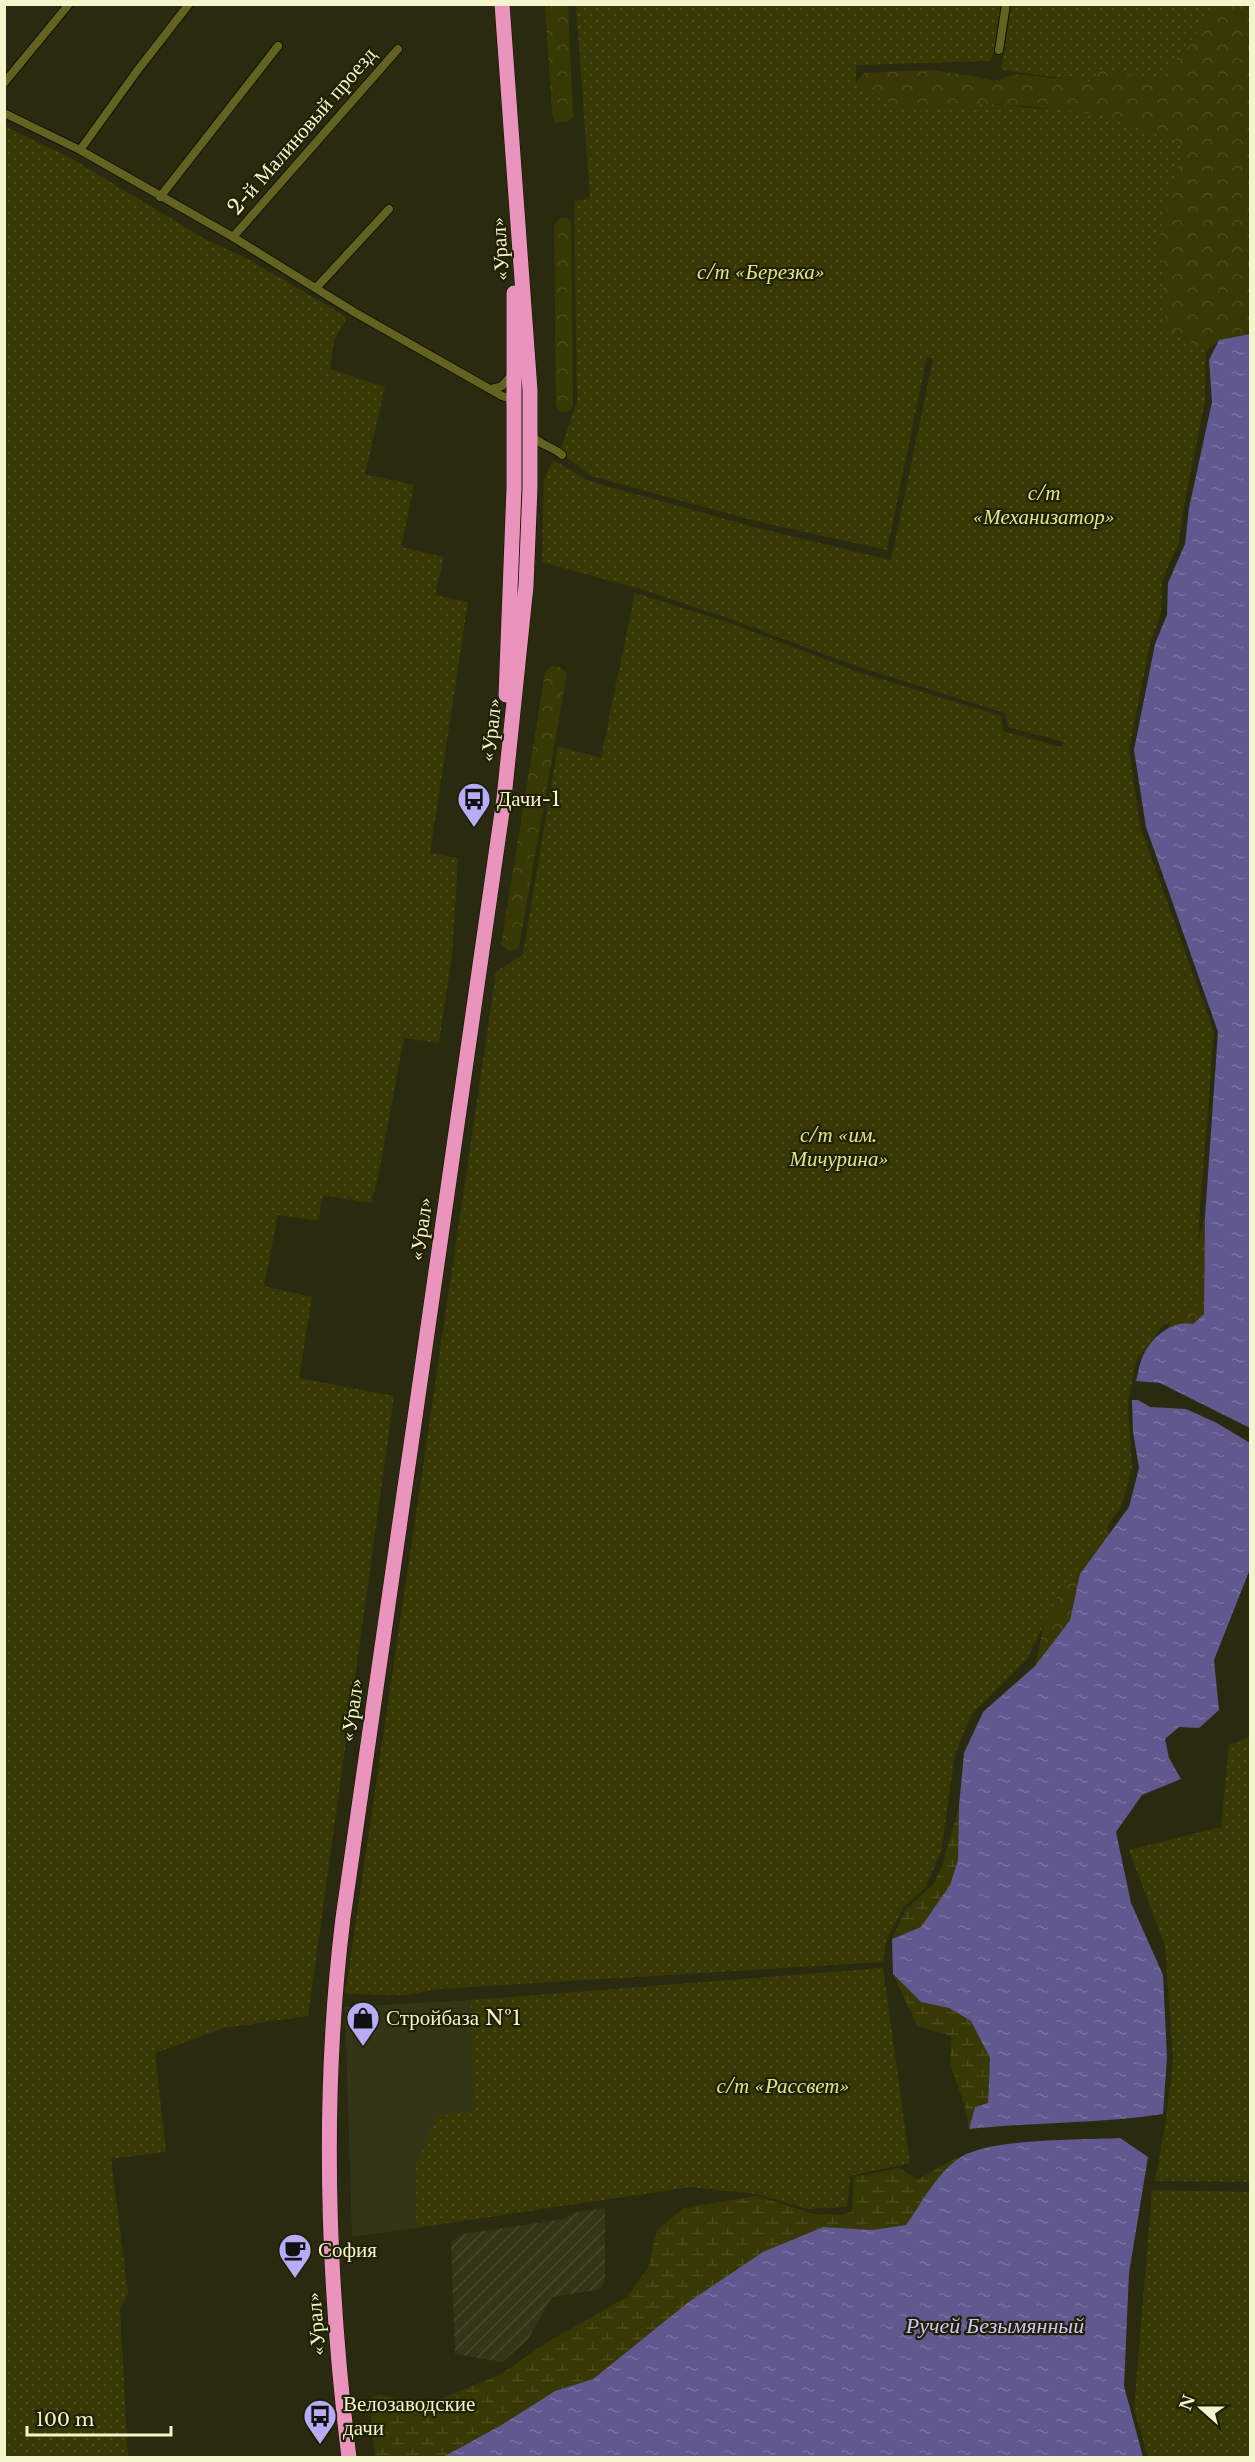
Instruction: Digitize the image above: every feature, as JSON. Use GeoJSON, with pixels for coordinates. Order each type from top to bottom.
{"type":"FeatureCollection","features":[{"type":"Feature","properties":{"kind":"highway","name":"«Урал»"},"geometry":{"type":"LineString","coordinates":[[349,2457],[329,2215],[329,2090],[333,2008],[343,1918],[507,772],[526,586],[530,432],[515,363],[512,258],[492,4]]}},
{"type":"Feature","properties":{"kind":"highway","name":"«Урал»"},"geometry":{"type":"LineString","coordinates":[[339,2457],[319,2213],[319,2112],[323,2010],[333,1916],[501,739],[509,642],[515,424],[523,401],[521,251],[502,4]]}},
{"type":"Feature","properties":{"kind":"street"},"geometry":{"type":"LineString","coordinates":[[4,83],[69,4]]}},
{"type":"Feature","properties":{"kind":"street"},"geometry":{"type":"LineString","coordinates":[[80,150],[189,4]]}},
{"type":"Feature","properties":{"kind":"street"},"geometry":{"type":"LineString","coordinates":[[999,50],[1006,4]]}},
{"type":"Feature","properties":{"kind":"street"},"geometry":{"type":"LineString","coordinates":[[160,197],[278,46]]}},
{"type":"Feature","properties":{"kind":"street","name":"2-й Малиновый проезд"},"geometry":{"type":"LineString","coordinates":[[233,237],[398,49]]}},
{"type":"Feature","properties":{"kind":"street"},"geometry":{"type":"LineString","coordinates":[[5,112],[80,150],[233,237],[494,391],[523,401]]}},
{"type":"Feature","properties":{"kind":"street"},"geometry":{"type":"LineString","coordinates":[[316,288],[389,209]]}},
{"type":"Feature","properties":{"kind":"street"},"geometry":{"type":"LineString","coordinates":[[494,391],[506,384],[515,363]]}},
{"type":"Feature","properties":{"kind":"street"},"geometry":{"type":"LineString","coordinates":[[494,391],[509,407],[515,424]]}},
{"type":"Feature","properties":{"kind":"street"},"geometry":{"type":"LineString","coordinates":[[530,432],[536,440],[562,455]]}},
{"type":"Feature","properties":{"kind":"street"},"geometry":{"type":"LineString","coordinates":[[530,459],[533,448],[545,444]]}},
{"type":"Feature","properties":{"kind":"shaded area"},"geometry":{"type":"Polygon","coordinates":[[[471,2000],[473,2113],[416,2164],[416,2228],[352,2237],[345,2007],[471,2000]]]}},
{"type":"Feature","properties":{"kind":"shaded area"},"geometry":{"type":"Polygon","coordinates":[[[605,2208],[605,2280],[601,2289],[552,2297],[528,2339],[502,2362],[455,2354],[451,2242],[462,2234],[564,2219],[573,2213],[605,2208]]]}},
{"type":"Feature","properties":{"kind":"green space"},"geometry":{"type":"Polygon","coordinates":[[[1011,4],[1219,5],[1158,82],[1103,68],[1089,82],[1001,70],[1011,4]]]}},
{"type":"Feature","properties":{"kind":"green space"},"geometry":{"type":"Polygon","coordinates":[[[545,5],[568,5],[573,116],[567,122],[555,123],[552,112],[545,5]]]}},
{"type":"Feature","properties":{"kind":"green space","name":"с/т «им. Мичурина»"},"geometry":{"type":"Polygon","coordinates":[[[576,5],[1002,5],[995,48],[990,61],[856,65],[856,83],[895,106],[931,108],[989,104],[1102,114],[1184,144],[1159,233],[1166,329],[1206,351],[1205,401],[1179,542],[1162,581],[1161,613],[1150,644],[1129,750],[1140,826],[1214,1032],[1199,1222],[1197,1307],[1162,1326],[1136,1361],[1128,1403],[1132,1469],[1122,1505],[1057,1598],[1027,1659],[972,1714],[955,1754],[941,1852],[925,1888],[904,1907],[887,1938],[883,1962],[439,1989],[406,1995],[345,1994],[496,972],[523,954],[558,746],[601,758],[635,593],[727,622],[858,672],[1001,716],[1003,731],[1061,747],[1064,742],[1008,727],[1005,713],[856,666],[730,619],[640,589],[542,562],[544,480],[553,460],[589,481],[754,527],[891,560],[933,359],[927,357],[887,550],[755,521],[591,476],[560,452],[577,401],[574,201],[590,198],[576,5]]]}},
{"type":"Feature","properties":{"kind":"green space"},"geometry":{"type":"Polygon","coordinates":[[[1219,5],[1250,5],[1250,334],[1219,340],[1206,351],[1166,329],[1159,233],[1184,144],[1039,107],[989,104],[931,108],[895,106],[856,83],[863,73],[930,70],[993,81],[1017,74],[1089,82],[1103,68],[1158,82],[1219,5]]]}},
{"type":"Feature","properties":{"kind":"green space"},"geometry":{"type":"Polygon","coordinates":[[[4,126],[69,157],[203,238],[248,259],[347,317],[334,340],[330,369],[385,387],[365,474],[414,485],[401,547],[444,557],[435,595],[468,602],[430,853],[458,858],[452,956],[439,1043],[404,1038],[371,1203],[323,1195],[318,1221],[278,1215],[264,1286],[312,1297],[299,1378],[394,1396],[308,2016],[224,2028],[155,2053],[166,2152],[111,2159],[128,2293],[120,2310],[128,2457],[5,2457],[4,126]]]}},
{"type":"Feature","properties":{"kind":"green space"},"geometry":{"type":"Polygon","coordinates":[[[566,217],[571,221],[573,406],[568,412],[561,412],[556,406],[554,225],[560,218],[566,217]]]}},
{"type":"Feature","properties":{"kind":"green space"},"geometry":{"type":"Polygon","coordinates":[[[551,666],[560,667],[567,673],[519,947],[510,952],[501,944],[545,673],[551,666]]]}},
{"type":"Feature","properties":{"kind":"green space"},"geometry":{"type":"Polygon","coordinates":[[[1205,1216],[1204,1314],[1193,1324],[1167,1328],[1181,1307],[1205,1216]]]}},
{"type":"Feature","properties":{"kind":"green space"},"geometry":{"type":"Polygon","coordinates":[[[1105,1520],[1109,1536],[1080,1574],[1070,1619],[1035,1666],[1066,1523],[1105,1520]]]}},
{"type":"Feature","properties":{"kind":"green space"},"geometry":{"type":"Polygon","coordinates":[[[1250,1737],[1250,2182],[1155,2181],[1166,2121],[1173,2059],[1165,1946],[1129,1850],[1221,1827],[1229,1745],[1250,1737]]]}},
{"type":"Feature","properties":{"kind":"green space"},"geometry":{"type":"Polygon","coordinates":[[[959,1806],[958,1860],[950,1885],[921,1927],[892,1939],[906,1909],[933,1885],[942,1866],[959,1806]]]}},
{"type":"Feature","properties":{"kind":"green space","name":"с/т «Рассвет»"},"geometry":{"type":"Polygon","coordinates":[[[883,1968],[910,2163],[850,2176],[847,2207],[808,2209],[756,2194],[690,2187],[416,2228],[416,2164],[437,2116],[473,2112],[471,2000],[883,1968]]]}},
{"type":"Feature","properties":{"kind":"green space"},"geometry":{"type":"Polygon","coordinates":[[[893,1974],[921,2002],[949,2008],[971,2021],[990,2058],[988,2103],[975,2107],[969,2129],[964,2104],[950,2063],[951,2036],[917,2026],[893,1974]]]}},
{"type":"Feature","properties":{"kind":"green space"},"geometry":{"type":"Polygon","coordinates":[[[959,2158],[935,2183],[906,2225],[872,2230],[823,2227],[690,2301],[593,2379],[555,2391],[498,2427],[443,2457],[375,2457],[371,2419],[372,2397],[389,2396],[414,2410],[501,2374],[549,2341],[627,2297],[648,2268],[657,2230],[683,2208],[757,2196],[814,2214],[840,2215],[852,2212],[854,2177],[899,2168],[917,2179],[959,2158]]]}},
{"type":"Feature","properties":{"kind":"green space"},"geometry":{"type":"Polygon","coordinates":[[[1152,2190],[1250,2192],[1250,2457],[1148,2457],[1134,2410],[1152,2190]]]}},
{"type":"Feature","properties":{"kind":"water"},"geometry":{"type":"Polygon","coordinates":[[[1250,334],[1250,1428],[1160,1383],[1136,1381],[1142,1358],[1156,1337],[1177,1324],[1193,1324],[1204,1314],[1205,1216],[1218,1032],[1146,827],[1134,750],[1155,644],[1167,615],[1168,583],[1185,544],[1189,508],[1212,402],[1209,360],[1219,340],[1250,334]]]}},
{"type":"Feature","properties":{"kind":"water"},"geometry":{"type":"Polygon","coordinates":[[[1132,1400],[1138,1400],[1150,1407],[1186,1409],[1217,1423],[1250,1443],[1250,1569],[1214,1660],[1219,1710],[1199,1728],[1179,1727],[1165,1739],[1169,1758],[1181,1779],[1142,1795],[1116,1832],[1131,1903],[1163,1975],[1167,2057],[1163,2114],[1115,2120],[969,2129],[975,2107],[988,2103],[990,2058],[971,2021],[949,2008],[921,2002],[893,1974],[892,1939],[921,1927],[950,1885],[958,1860],[959,1806],[964,1753],[983,1712],[1035,1666],[1070,1620],[1080,1574],[1129,1507],[1139,1468],[1133,1432],[1132,1400]]]}},
{"type":"Feature","properties":{"kind":"water","name":"Ручей Безымянный"},"geometry":{"type":"Polygon","coordinates":[[[1120,2138],[1148,2157],[1129,2273],[1124,2386],[1143,2457],[443,2457],[498,2427],[555,2391],[593,2379],[690,2301],[763,2252],[823,2227],[872,2230],[906,2225],[937,2179],[961,2157],[993,2146],[1014,2143],[1120,2138]]]}},
{"type":"Feature","properties":{"kind":"place","name":"Дачи-1"},"geometry":{"type":"Point","coordinates":[474,828]}},
{"type":"Feature","properties":{"kind":"place","name":"Стройбаза №1"},"geometry":{"type":"Point","coordinates":[363,2047]}},
{"type":"Feature","properties":{"kind":"place","name":"София"},"geometry":{"type":"Point","coordinates":[295,2279]}},
{"type":"Feature","properties":{"kind":"place","name":"Велозаводские дачи"},"geometry":{"type":"Point","coordinates":[320,2445]}},
{"type":"Feature","properties":{"kind":"park label","name":"с/т «Березка»"},"geometry":{"type":"Point","coordinates":[761,272]}},
{"type":"Feature","properties":{"kind":"park label","name":"с/т «Механизатор»"},"geometry":{"type":"Point","coordinates":[1044,505]}}]}
